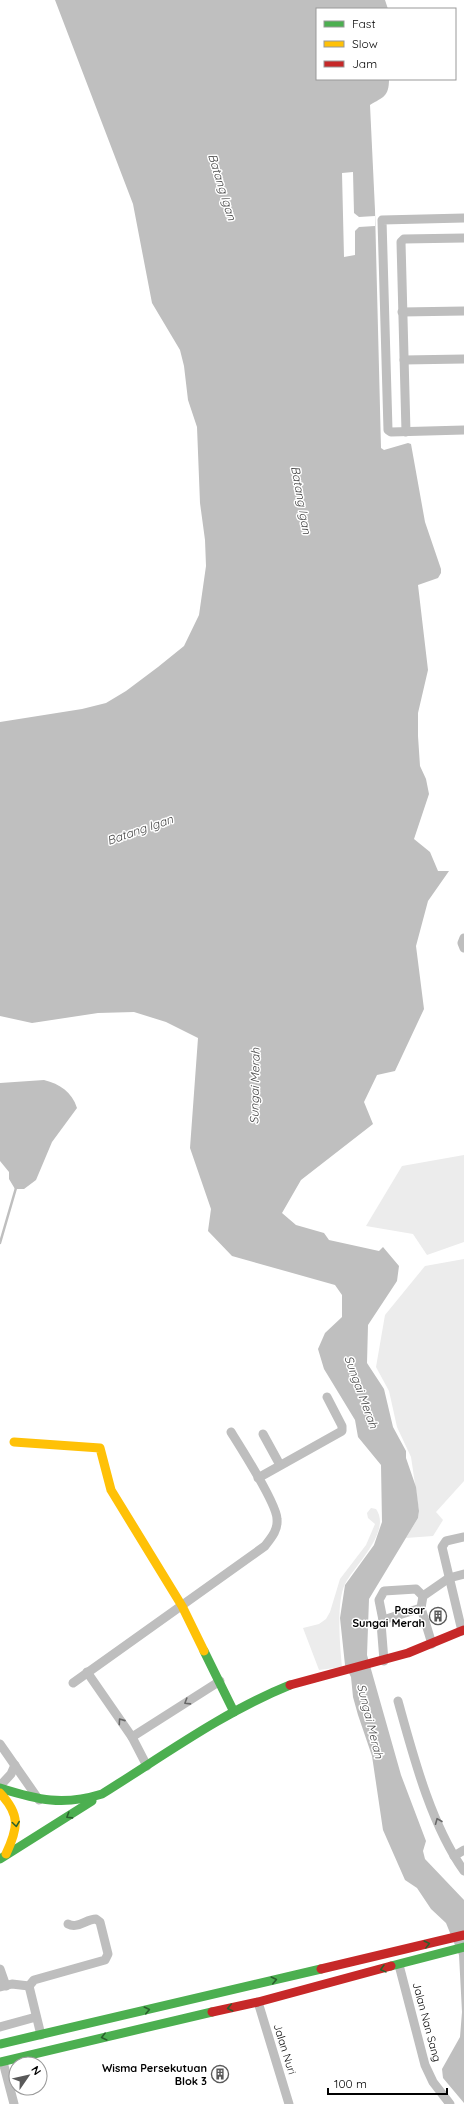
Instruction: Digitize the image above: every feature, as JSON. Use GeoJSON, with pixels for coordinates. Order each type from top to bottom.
{"type":"FeatureCollection","features":[{"type":"Feature","properties":{"kind":"main road"},"geometry":{"type":"LineString","coordinates":[[14,1442],[100,1448],[111,1490],[182,1606],[234,1712]]}},
{"type":"Feature","properties":{"kind":"main road"},"geometry":{"type":"LineString","coordinates":[[2,1858],[234,1712],[283,1688],[384,1661],[432,1644],[463,1630]]}},
{"type":"Feature","properties":{"kind":"main road"},"geometry":{"type":"LineString","coordinates":[[0,1787],[39,1800],[71,1803],[102,1794]]}},
{"type":"Feature","properties":{"kind":"main road"},"geometry":{"type":"LineString","coordinates":[[0,1794],[12,1809],[17,1828],[2,1858]]}},
{"type":"Feature","properties":{"kind":"main road"},"geometry":{"type":"LineString","coordinates":[[0,2044],[464,1935]]}},
{"type":"Feature","properties":{"kind":"main road"},"geometry":{"type":"LineString","coordinates":[[1,2062],[172,2020],[258,2002],[464,1947]]}},
{"type":"Feature","properties":{"kind":"street"},"geometry":{"type":"LineString","coordinates":[[464,218],[382,220],[387,428],[391,432],[464,430]]}},
{"type":"Feature","properties":{"kind":"street"},"geometry":{"type":"LineString","coordinates":[[406,432],[402,312],[402,240],[464,238]]}},
{"type":"Feature","properties":{"kind":"street"},"geometry":{"type":"LineString","coordinates":[[402,312],[464,311]]}},
{"type":"Feature","properties":{"kind":"street"},"geometry":{"type":"LineString","coordinates":[[404,360],[464,359]]}},
{"type":"Feature","properties":{"kind":"street"},"geometry":{"type":"LineString","coordinates":[[464,938],[462,943],[464,948]]}},
{"type":"Feature","properties":{"kind":"street"},"geometry":{"type":"LineString","coordinates":[[258,1478],[342,1431],[342,1426],[327,1397]]}},
{"type":"Feature","properties":{"kind":"street"},"geometry":{"type":"LineString","coordinates":[[72,1682],[182,1606],[265,1546],[275,1533],[278,1517],[258,1478],[231,1432]]}},
{"type":"Feature","properties":{"kind":"street"},"geometry":{"type":"LineString","coordinates":[[263,1434],[280,1466]]}},
{"type":"Feature","properties":{"kind":"street"},"geometry":{"type":"LineString","coordinates":[[463,1630],[442,1547],[444,1543],[464,1537]]}},
{"type":"Feature","properties":{"kind":"street"},"geometry":{"type":"LineString","coordinates":[[432,1644],[421,1608],[424,1596],[449,1578],[464,1574]]}},
{"type":"Feature","properties":{"kind":"street"},"geometry":{"type":"LineString","coordinates":[[384,1661],[381,1628],[382,1620],[379,1600],[384,1590],[416,1589],[424,1596]]}},
{"type":"Feature","properties":{"kind":"street"},"geometry":{"type":"LineString","coordinates":[[382,1620],[421,1608]]}},
{"type":"Feature","properties":{"kind":"street"},"geometry":{"type":"LineString","coordinates":[[87,1672],[132,1737],[147,1766]]}},
{"type":"Feature","properties":{"kind":"street"},"geometry":{"type":"LineString","coordinates":[[132,1737],[220,1681]]}},
{"type":"Feature","properties":{"kind":"street"},"geometry":{"type":"LineString","coordinates":[[398,1702],[423,1784],[454,1856],[464,1871]]}},
{"type":"Feature","properties":{"kind":"street"},"geometry":{"type":"LineString","coordinates":[[0,1744],[39,1800]]}},
{"type":"Feature","properties":{"kind":"street"},"geometry":{"type":"LineString","coordinates":[[0,1787],[11,1774],[15,1765]]}},
{"type":"Feature","properties":{"kind":"street"},"geometry":{"type":"LineString","coordinates":[[454,1856],[464,1850]]}},
{"type":"Feature","properties":{"kind":"street"},"geometry":{"type":"LineString","coordinates":[[0,1969],[3,1987],[29,1986],[34,1980],[105,1960],[108,1954],[100,1922],[96,1919],[89,1919],[77,1926],[68,1924]]}},
{"type":"Feature","properties":{"kind":"street","name":"Jalan Nan Sang"},"geometry":{"type":"LineString","coordinates":[[399,1965],[425,2065],[433,2082],[450,2104]]}},
{"type":"Feature","properties":{"kind":"street"},"geometry":{"type":"LineString","coordinates":[[29,1986],[41,2035]]}},
{"type":"Feature","properties":{"kind":"street","name":"Jalan Nuri"},"geometry":{"type":"LineString","coordinates":[[258,2002],[289,2104]]}},
{"type":"Feature","properties":{"kind":"street"},"geometry":{"type":"LineString","coordinates":[[0,2027],[36,2017]]}},
{"type":"Feature","properties":{"kind":"street"},"geometry":{"type":"LineString","coordinates":[[1,2062],[14,2104]]}},
{"type":"Feature","properties":{"kind":"shaded area"},"geometry":{"type":"Polygon","coordinates":[[[464,1155],[464,1242],[427,1255],[413,1234],[366,1226],[402,1166],[464,1155]]]}},
{"type":"Feature","properties":{"kind":"shaded area"},"geometry":{"type":"Polygon","coordinates":[[[464,1259],[464,1481],[436,1512],[443,1520],[433,1536],[406,1538],[418,1518],[419,1511],[411,1457],[397,1427],[389,1391],[376,1367],[385,1315],[425,1266],[464,1259]]]}},
{"type":"Feature","properties":{"kind":"shaded area"},"geometry":{"type":"Polygon","coordinates":[[[371,1508],[376,1509],[380,1518],[376,1537],[345,1584],[340,1602],[339,1624],[342,1667],[319,1670],[303,1628],[319,1624],[326,1619],[330,1612],[340,1579],[366,1545],[375,1524],[368,1518],[367,1513],[371,1508]]]}},
{"type":"Feature","properties":{"kind":"water"},"geometry":{"type":"Polygon","coordinates":[[[55,0],[385,0],[388,8],[316,8],[316,80],[389,80],[388,90],[384,96],[370,105],[375,210],[381,448],[384,450],[408,443],[411,444],[425,522],[441,569],[441,573],[438,578],[418,585],[428,670],[418,713],[418,736],[420,766],[426,779],[429,794],[414,839],[430,852],[438,871],[449,871],[428,901],[416,946],[424,1009],[395,1071],[377,1075],[364,1102],[373,1124],[301,1180],[282,1213],[296,1225],[324,1233],[329,1240],[379,1251],[383,1247],[399,1266],[397,1281],[368,1325],[367,1363],[384,1389],[393,1427],[406,1451],[406,1458],[416,1487],[419,1511],[418,1518],[369,1599],[367,1655],[401,1775],[426,1841],[423,1851],[425,1859],[464,1900],[464,2103],[443,2078],[442,2069],[460,2037],[462,2012],[459,1955],[446,1923],[431,1909],[417,1888],[405,1880],[383,1830],[372,1756],[353,1697],[351,1677],[345,1665],[340,1618],[345,1585],[374,1545],[382,1522],[381,1465],[358,1437],[355,1420],[324,1369],[318,1349],[325,1333],[342,1317],[342,1295],[335,1285],[232,1256],[208,1231],[211,1209],[190,1148],[198,1038],[166,1022],[134,1012],[98,1013],[32,1023],[0,1016],[0,722],[82,709],[106,703],[126,691],[184,646],[199,615],[206,566],[205,540],[200,503],[197,427],[188,400],[184,366],[180,350],[152,303],[133,204],[55,0]]]}},
{"type":"Feature","properties":{"kind":"water"},"geometry":{"type":"Polygon","coordinates":[[[44,1080],[60,1086],[69,1093],[77,1108],[52,1142],[36,1180],[24,1189],[15,1189],[9,1179],[9,1172],[0,1161],[0,1083],[44,1080]]]}},
{"type":"Feature","properties":{"kind":"pier"},"geometry":{"type":"Polygon","coordinates":[[[353,172],[354,213],[359,217],[375,216],[375,226],[359,227],[355,231],[355,255],[344,257],[342,173],[353,172]]]}},
{"type":"Feature","properties":{"kind":"waterway"},"geometry":{"type":"LineString","coordinates":[[0,1243],[16,1188]]}},
{"type":"Feature","properties":{"kind":"traffic: fast"},"geometry":{"type":"LineString","coordinates":[[204,1651],[234,1712]]}},
{"type":"Feature","properties":{"kind":"traffic: fast"},"geometry":{"type":"LineString","coordinates":[[0,1788],[26,1796],[63,1801],[88,1798],[102,1794],[217,1721],[290,1685]]}},
{"type":"Feature","properties":{"kind":"traffic: fast"},"geometry":{"type":"LineString","coordinates":[[0,1859],[92,1801]]}},
{"type":"Feature","properties":{"kind":"traffic: fast"},"geometry":{"type":"LineString","coordinates":[[391,1966],[464,1947]]}},
{"type":"Feature","properties":{"kind":"traffic: fast"},"geometry":{"type":"LineString","coordinates":[[0,2044],[321,1969]]}},
{"type":"Feature","properties":{"kind":"traffic: fast"},"geometry":{"type":"LineString","coordinates":[[0,2062],[212,2012]]}},
{"type":"Feature","properties":{"kind":"traffic: slow"},"geometry":{"type":"LineString","coordinates":[[14,1442],[100,1448],[111,1490],[182,1606],[204,1651]]}},
{"type":"Feature","properties":{"kind":"traffic: slow"},"geometry":{"type":"LineString","coordinates":[[0,1793],[11,1808],[15,1822],[13,1837],[6,1854]]}},
{"type":"Feature","properties":{"kind":"traffic: jam"},"geometry":{"type":"LineString","coordinates":[[290,1685],[408,1653],[464,1630]]}},
{"type":"Feature","properties":{"kind":"traffic: jam"},"geometry":{"type":"LineString","coordinates":[[321,1969],[464,1935]]}},
{"type":"Feature","properties":{"kind":"traffic: jam"},"geometry":{"type":"LineString","coordinates":[[212,2012],[258,2002],[391,1966]]}},
{"type":"Feature","properties":{"kind":"place","name":"Pasar Sungai Merah"},"geometry":{"type":"Point","coordinates":[438,1616]}},
{"type":"Feature","properties":{"kind":"place","name":"Wisma Persekutuan Blok 3"},"geometry":{"type":"Point","coordinates":[220,2074]}},
{"type":"Feature","properties":{"kind":"water label","name":"Batang Igan"},"geometry":{"type":"Point","coordinates":[222,187]}},
{"type":"Feature","properties":{"kind":"water label","name":"Batang Igan"},"geometry":{"type":"Point","coordinates":[301,500]}},
{"type":"Feature","properties":{"kind":"water label","name":"Batang Igan"},"geometry":{"type":"Point","coordinates":[140,830]}},
{"type":"Feature","properties":{"kind":"water label","name":"Sungai Merah"},"geometry":{"type":"Point","coordinates":[255,1086]}},
{"type":"Feature","properties":{"kind":"water label","name":"Sungai Merah"},"geometry":{"type":"Point","coordinates":[361,1392]}},
{"type":"Feature","properties":{"kind":"water label","name":"Sungai Merah"},"geometry":{"type":"Point","coordinates":[370,1721]}}]}
